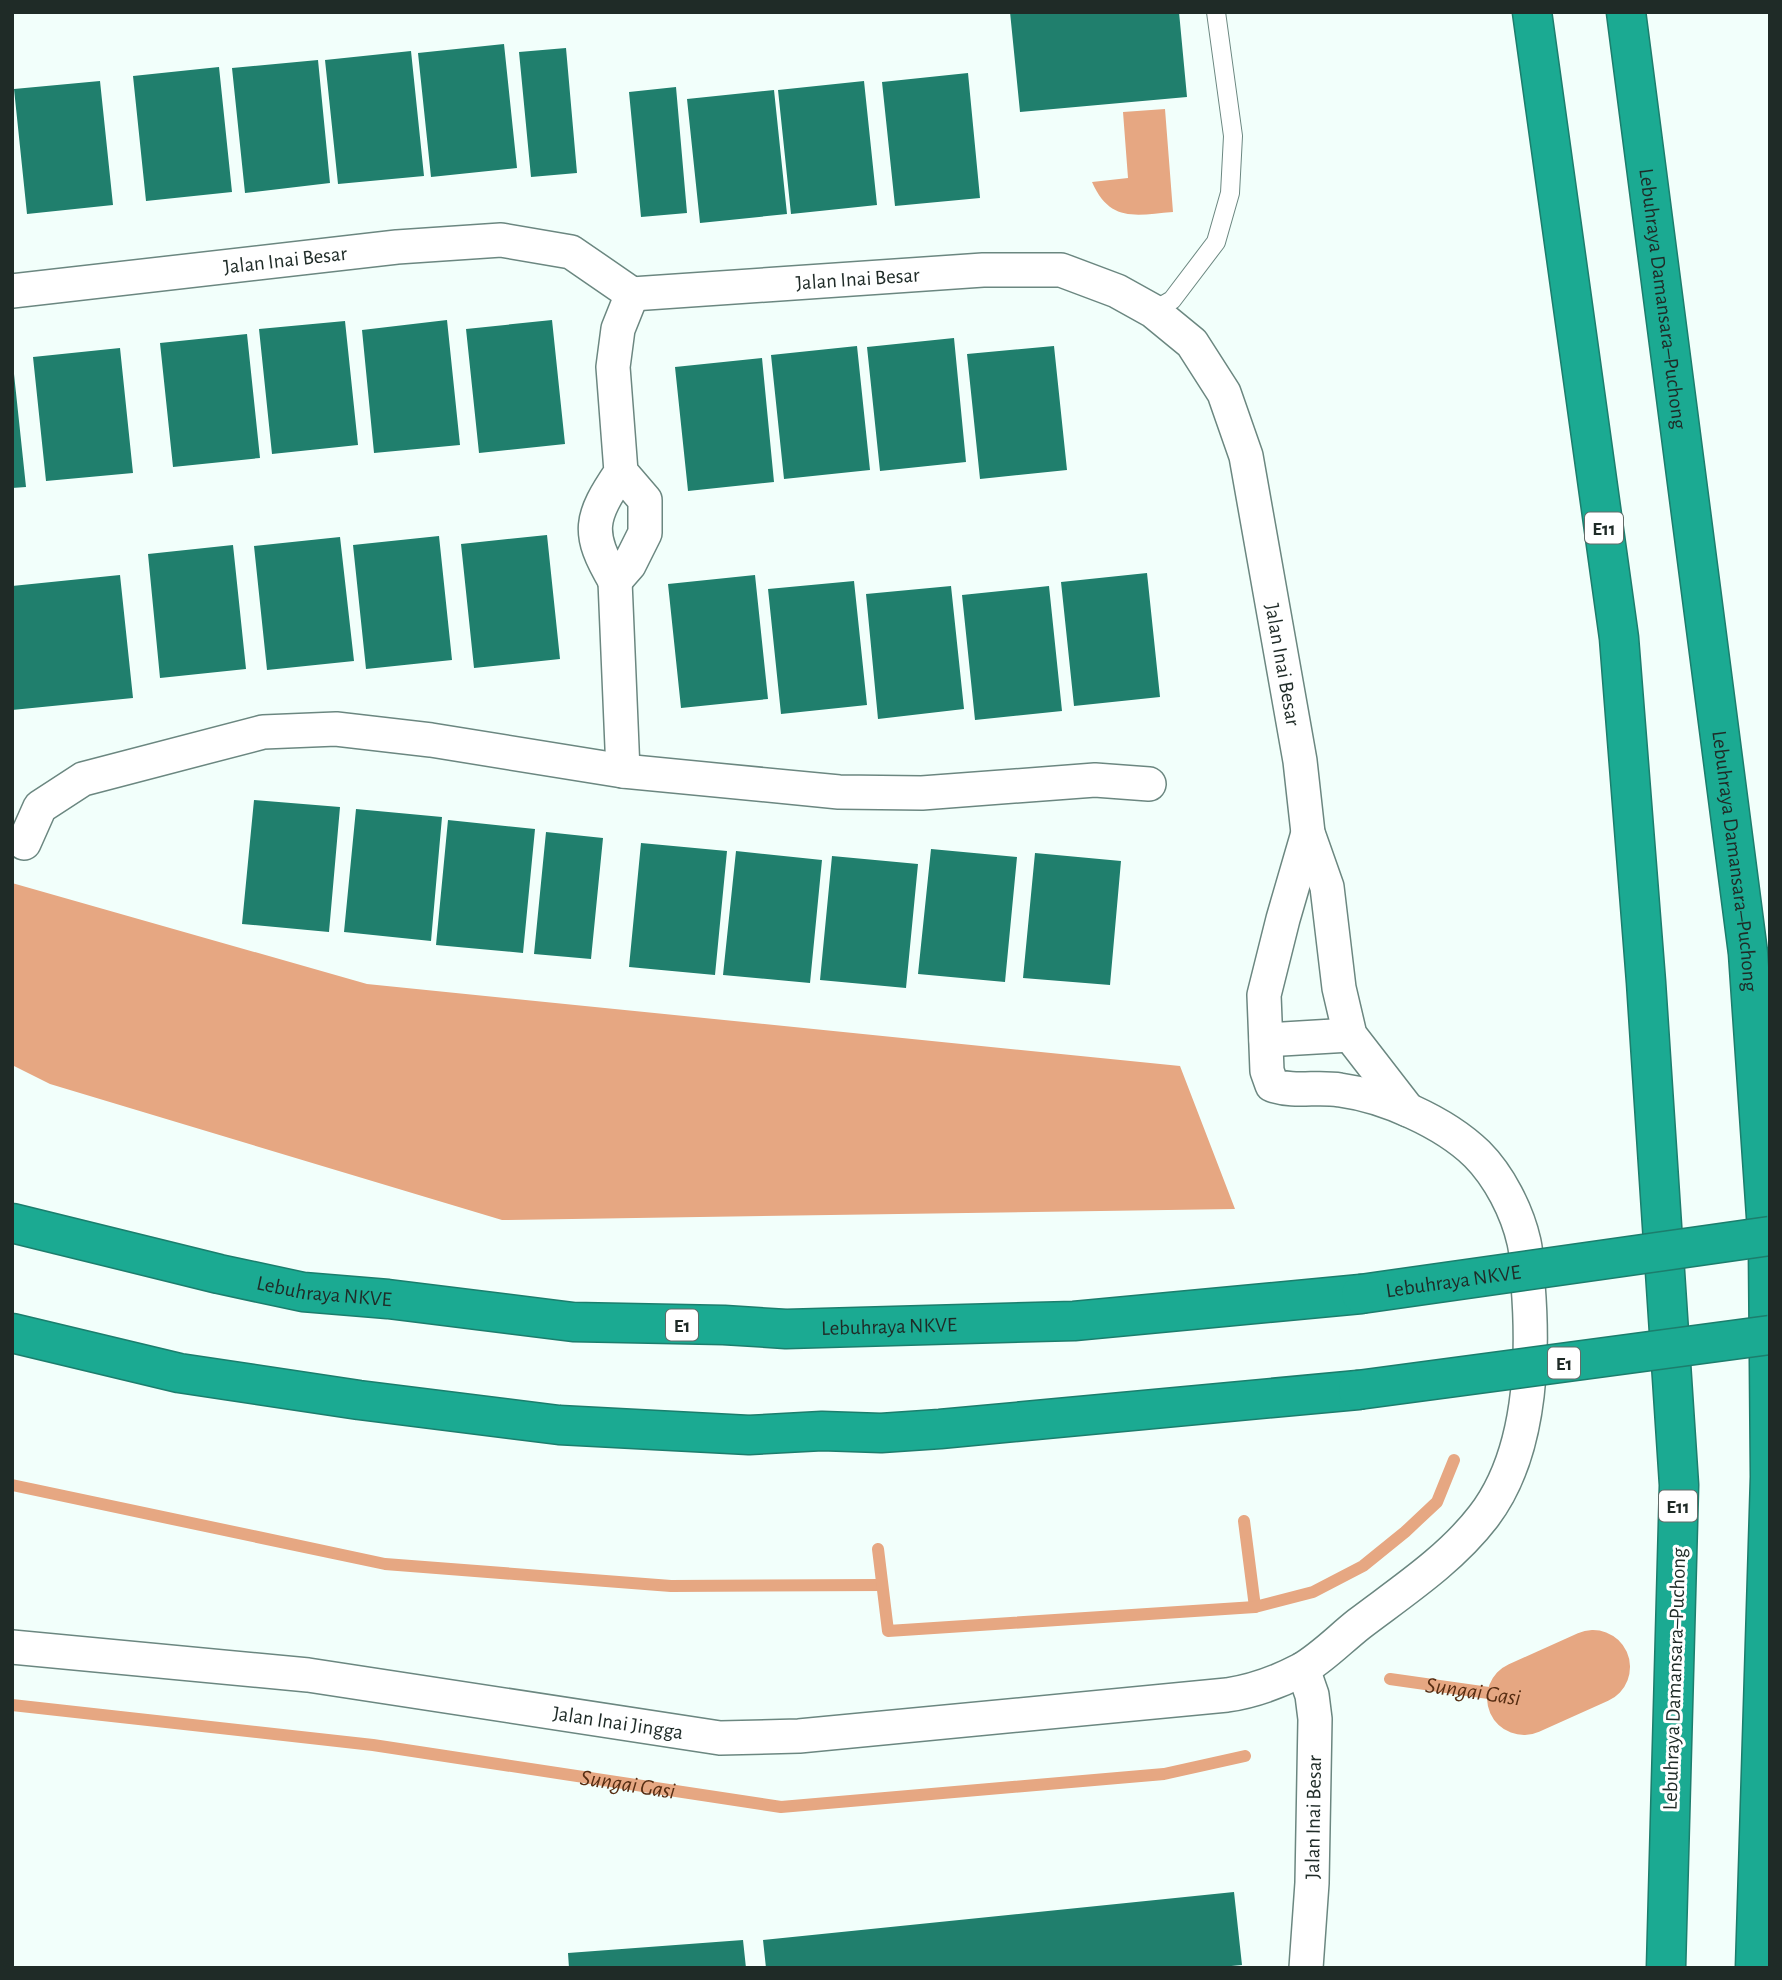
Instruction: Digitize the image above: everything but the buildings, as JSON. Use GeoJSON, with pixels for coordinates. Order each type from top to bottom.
{"type":"FeatureCollection","features":[{"type":"Feature","properties":{"kind":"highway","name":"Lebuhraya Damansara–Puchong"},"geometry":{"type":"LineString","coordinates":[[1531,12],[1619,638],[1646,982],[1679,1485],[1666,1968]]}},
{"type":"Feature","properties":{"kind":"highway","name":"Lebuhraya Damansara–Puchong"},"geometry":{"type":"LineString","coordinates":[[1626,12],[1748,953],[1769,1247],[1770,1478],[1755,1968]]}},
{"type":"Feature","properties":{"kind":"highway","name":"Lebuhraya NKVE"},"geometry":{"type":"LineString","coordinates":[[12,1223],[303,1292],[388,1299],[573,1322],[786,1329],[1074,1321],[1361,1294],[1770,1236]]}},
{"type":"Feature","properties":{"kind":"highway","name":"E1"},"geometry":{"type":"LineString","coordinates":[[12,1334],[179,1373],[359,1400],[559,1425],[749,1435],[928,1430],[1359,1390],[1770,1335]]}},
{"type":"Feature","properties":{"kind":"street","name":"Jalan Inai Besar"},"geometry":{"type":"LineString","coordinates":[[12,291],[397,247],[501,240],[571,252],[632,294],[983,270],[1061,270],[1117,291],[1153,311],[1192,344],[1224,393],[1246,456],[1300,761],[1308,833]]}},
{"type":"Feature","properties":{"kind":"street"},"geometry":{"type":"LineString","coordinates":[[615,581],[629,565],[645,533],[645,500],[621,472],[613,367],[618,329],[632,294]]}},
{"type":"Feature","properties":{"kind":"street"},"geometry":{"type":"LineString","coordinates":[[621,472],[600,504],[595,535],[601,557],[615,581],[623,771]]}},
{"type":"Feature","properties":{"kind":"street"},"geometry":{"type":"LineString","coordinates":[[24,843],[40,807],[83,779],[263,732],[335,729],[431,740],[623,771],[839,792],[922,793],[1095,780],[1149,784]]}},
{"type":"Feature","properties":{"kind":"street"},"geometry":{"type":"LineString","coordinates":[[1308,833],[1327,887],[1339,988],[1350,1035],[1408,1110]]}},
{"type":"Feature","properties":{"kind":"street"},"geometry":{"type":"LineString","coordinates":[[1308,833],[1264,995],[1267,1071],[1272,1085],[1285,1090],[1339,1089],[1408,1110]]}},
{"type":"Feature","properties":{"kind":"street"},"geometry":{"type":"LineString","coordinates":[[1266,1040],[1350,1035]]}},
{"type":"Feature","properties":{"kind":"street","name":"Jalan Inai Jingga"},"geometry":{"type":"LineString","coordinates":[[12,1647],[308,1675],[720,1738],[799,1736],[1227,1695],[1265,1687],[1303,1669],[1442,1558],[1483,1517],[1503,1482],[1523,1422],[1532,1349],[1524,1242],[1517,1221],[1498,1181],[1477,1155],[1451,1133],[1408,1110]]}},
{"type":"Feature","properties":{"kind":"street","name":"Jalan Inai Besar"},"geometry":{"type":"LineString","coordinates":[[1303,1669],[1312,1695],[1315,1719],[1312,1883],[1306,1968]]}},
{"type":"Feature","properties":{"kind":"lane"},"geometry":{"type":"LineString","coordinates":[[1153,311],[1172,300],[1216,242],[1230,193],[1233,136],[1216,12]]}},
{"type":"Feature","properties":{"kind":"shaded area"},"geometry":{"type":"Polygon","coordinates":[[[1165,109],[1173,212],[1125,214],[1107,204],[1092,182],[1128,178],[1123,112],[1165,109]]]}},
{"type":"Feature","properties":{"kind":"shaded area"},"geometry":{"type":"Polygon","coordinates":[[[12,883],[367,984],[1180,1066],[1235,1209],[502,1220],[50,1084],[12,1065],[12,883]]]}},
{"type":"Feature","properties":{"kind":"waterway"},"geometry":{"type":"LineString","coordinates":[[878,1549],[888,1631],[1255,1607],[1313,1592],[1363,1566],[1437,1502],[1454,1460]]}},
{"type":"Feature","properties":{"kind":"waterway"},"geometry":{"type":"LineString","coordinates":[[12,1485],[385,1564],[671,1586],[882,1585]]}},
{"type":"Feature","properties":{"kind":"waterway"},"geometry":{"type":"LineString","coordinates":[[1244,1521],[1255,1607]]}},
{"type":"Feature","properties":{"kind":"waterway","name":"Sungai Gasi"},"geometry":{"type":"LineString","coordinates":[[1524,1698],[1593,1667]]}},
{"type":"Feature","properties":{"kind":"waterway","name":"Sungai Gasi"},"geometry":{"type":"LineString","coordinates":[[1390,1679],[1524,1698]]}},
{"type":"Feature","properties":{"kind":"waterway","name":"Sungai Gasi"},"geometry":{"type":"LineString","coordinates":[[12,1705],[373,1745],[781,1807],[1164,1774],[1245,1756]]}}]}
